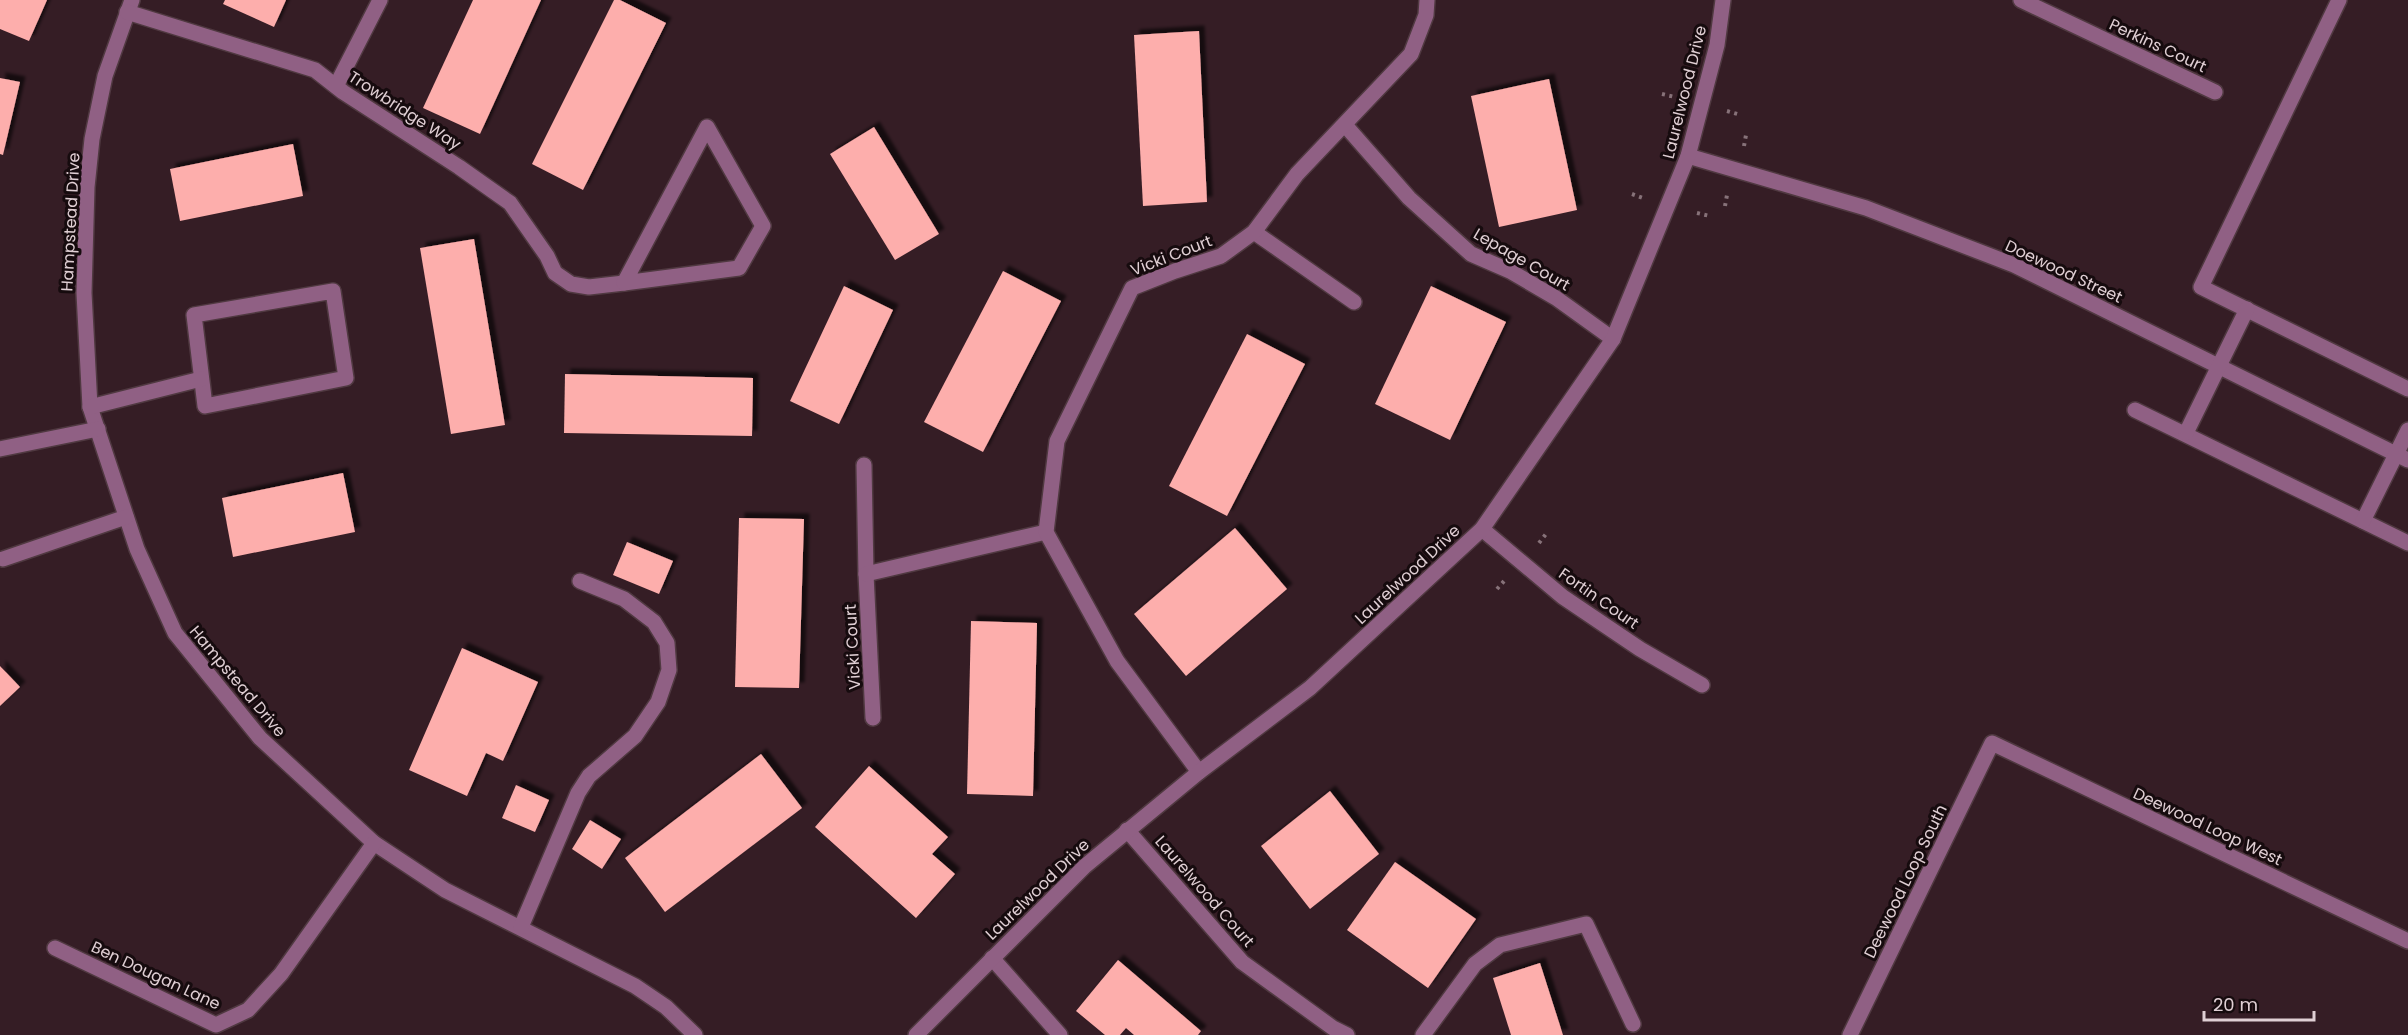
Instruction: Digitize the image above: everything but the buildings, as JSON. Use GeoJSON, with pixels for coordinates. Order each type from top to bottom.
{"type":"FeatureCollection","features":[{"type":"Feature","properties":{"kind":"street"},"geometry":{"type":"LineString","coordinates":[[336,86],[380,0]]}},
{"type":"Feature","properties":{"kind":"street","name":"Vicki Court"},"geometry":{"type":"LineString","coordinates":[[1046,532],[1057,441],[1132,288],[1221,256],[1254,232],[1297,174],[1411,54],[1426,15],[1427,0]]}},
{"type":"Feature","properties":{"kind":"street","name":"Laurelwood Drive"},"geometry":{"type":"LineString","coordinates":[[915,1035],[1085,866],[1199,772],[1310,688],[1482,529],[1612,339],[1688,156],[1717,45],[1723,0]]}},
{"type":"Feature","properties":{"kind":"street","name":"Perkins Court"},"geometry":{"type":"LineString","coordinates":[[2021,0],[2215,92]]}},
{"type":"Feature","properties":{"kind":"street"},"geometry":{"type":"LineString","coordinates":[[2339,0],[2201,287],[2408,389]]}},
{"type":"Feature","properties":{"kind":"street","name":"Trowbridge Way"},"geometry":{"type":"LineString","coordinates":[[129,6],[315,70],[510,203],[547,256],[555,273],[571,284],[589,287],[624,283],[740,268],[763,226],[707,127],[624,283]]}},
{"type":"Feature","properties":{"kind":"street","name":"Hampstead Drive"},"geometry":{"type":"LineString","coordinates":[[129,6],[105,76],[92,139],[87,187],[84,293],[90,406],[137,549],[174,633],[260,738],[374,843],[445,890],[635,986],[666,1007],[692,1034]]}},
{"type":"Feature","properties":{"kind":"street","name":"Lepage Court"},"geometry":{"type":"LineString","coordinates":[[1345,125],[1409,198],[1471,254],[1510,272],[1556,298],[1612,339]]}},
{"type":"Feature","properties":{"kind":"street","name":"Doewood Street"},"geometry":{"type":"LineString","coordinates":[[1688,156],[1866,208],[2013,265],[2402,457]]}},
{"type":"Feature","properties":{"kind":"street"},"geometry":{"type":"LineString","coordinates":[[1254,232],[1354,302]]}},
{"type":"Feature","properties":{"kind":"street"},"geometry":{"type":"LineString","coordinates":[[333,291],[346,378],[206,406],[201,379],[194,315],[333,291]]}},
{"type":"Feature","properties":{"kind":"street"},"geometry":{"type":"LineString","coordinates":[[2186,433],[2247,309]]}},
{"type":"Feature","properties":{"kind":"street"},"geometry":{"type":"LineString","coordinates":[[90,406],[201,379]]}},
{"type":"Feature","properties":{"kind":"street"},"geometry":{"type":"LineString","coordinates":[[2135,410],[2408,543]]}},
{"type":"Feature","properties":{"kind":"street"},"geometry":{"type":"LineString","coordinates":[[0,449],[98,429]]}},
{"type":"Feature","properties":{"kind":"street"},"geometry":{"type":"LineString","coordinates":[[2363,521],[2402,457],[2408,430]]}},
{"type":"Feature","properties":{"kind":"street","name":"Vicki Court"},"geometry":{"type":"LineString","coordinates":[[864,465],[866,574],[873,718]]}},
{"type":"Feature","properties":{"kind":"street"},"geometry":{"type":"LineString","coordinates":[[3,559],[126,517]]}},
{"type":"Feature","properties":{"kind":"street","name":"Fortin Court"},"geometry":{"type":"LineString","coordinates":[[1482,529],[1563,597],[1640,649],[1702,685]]}},
{"type":"Feature","properties":{"kind":"street"},"geometry":{"type":"LineString","coordinates":[[866,574],[1046,532],[1117,661],[1199,772]]}},
{"type":"Feature","properties":{"kind":"street"},"geometry":{"type":"LineString","coordinates":[[521,927],[578,793],[588,776],[635,736],[658,702],[669,670],[667,643],[654,622],[624,599],[580,581]]}},
{"type":"Feature","properties":{"kind":"street","name":"Deewood Loop West"},"geometry":{"type":"LineString","coordinates":[[1992,743],[2408,941]]}},
{"type":"Feature","properties":{"kind":"street","name":"Deewood Loop South"},"geometry":{"type":"LineString","coordinates":[[1850,1035],[1992,743]]}},
{"type":"Feature","properties":{"kind":"street","name":"Laurelwood Court"},"geometry":{"type":"LineString","coordinates":[[1127,830],[1242,962],[1333,1028],[1347,1035]]}},
{"type":"Feature","properties":{"kind":"street","name":"Ben Dougan Lane"},"geometry":{"type":"LineString","coordinates":[[55,948],[216,1025],[248,1010],[281,974],[374,843]]}},
{"type":"Feature","properties":{"kind":"street"},"geometry":{"type":"LineString","coordinates":[[1424,1035],[1475,964],[1500,945],[1586,924],[1633,1024]]}},
{"type":"Feature","properties":{"kind":"street"},"geometry":{"type":"LineString","coordinates":[[992,958],[1060,1035]]}},
{"type":"Feature","properties":{"kind":"path"},"geometry":{"type":"LineString","coordinates":[[1662,93],[1682,99]]}},
{"type":"Feature","properties":{"kind":"path"},"geometry":{"type":"LineString","coordinates":[[1726,110],[1741,114]]}},
{"type":"Feature","properties":{"kind":"path"},"geometry":{"type":"LineString","coordinates":[[1743,147],[1746,135]]}},
{"type":"Feature","properties":{"kind":"path"},"geometry":{"type":"LineString","coordinates":[[1725,206],[1728,191]]}},
{"type":"Feature","properties":{"kind":"path"},"geometry":{"type":"LineString","coordinates":[[1697,213],[1710,216]]}},
{"type":"Feature","properties":{"kind":"path"},"geometry":{"type":"LineString","coordinates":[[1537,544],[1546,534]]}}]}
